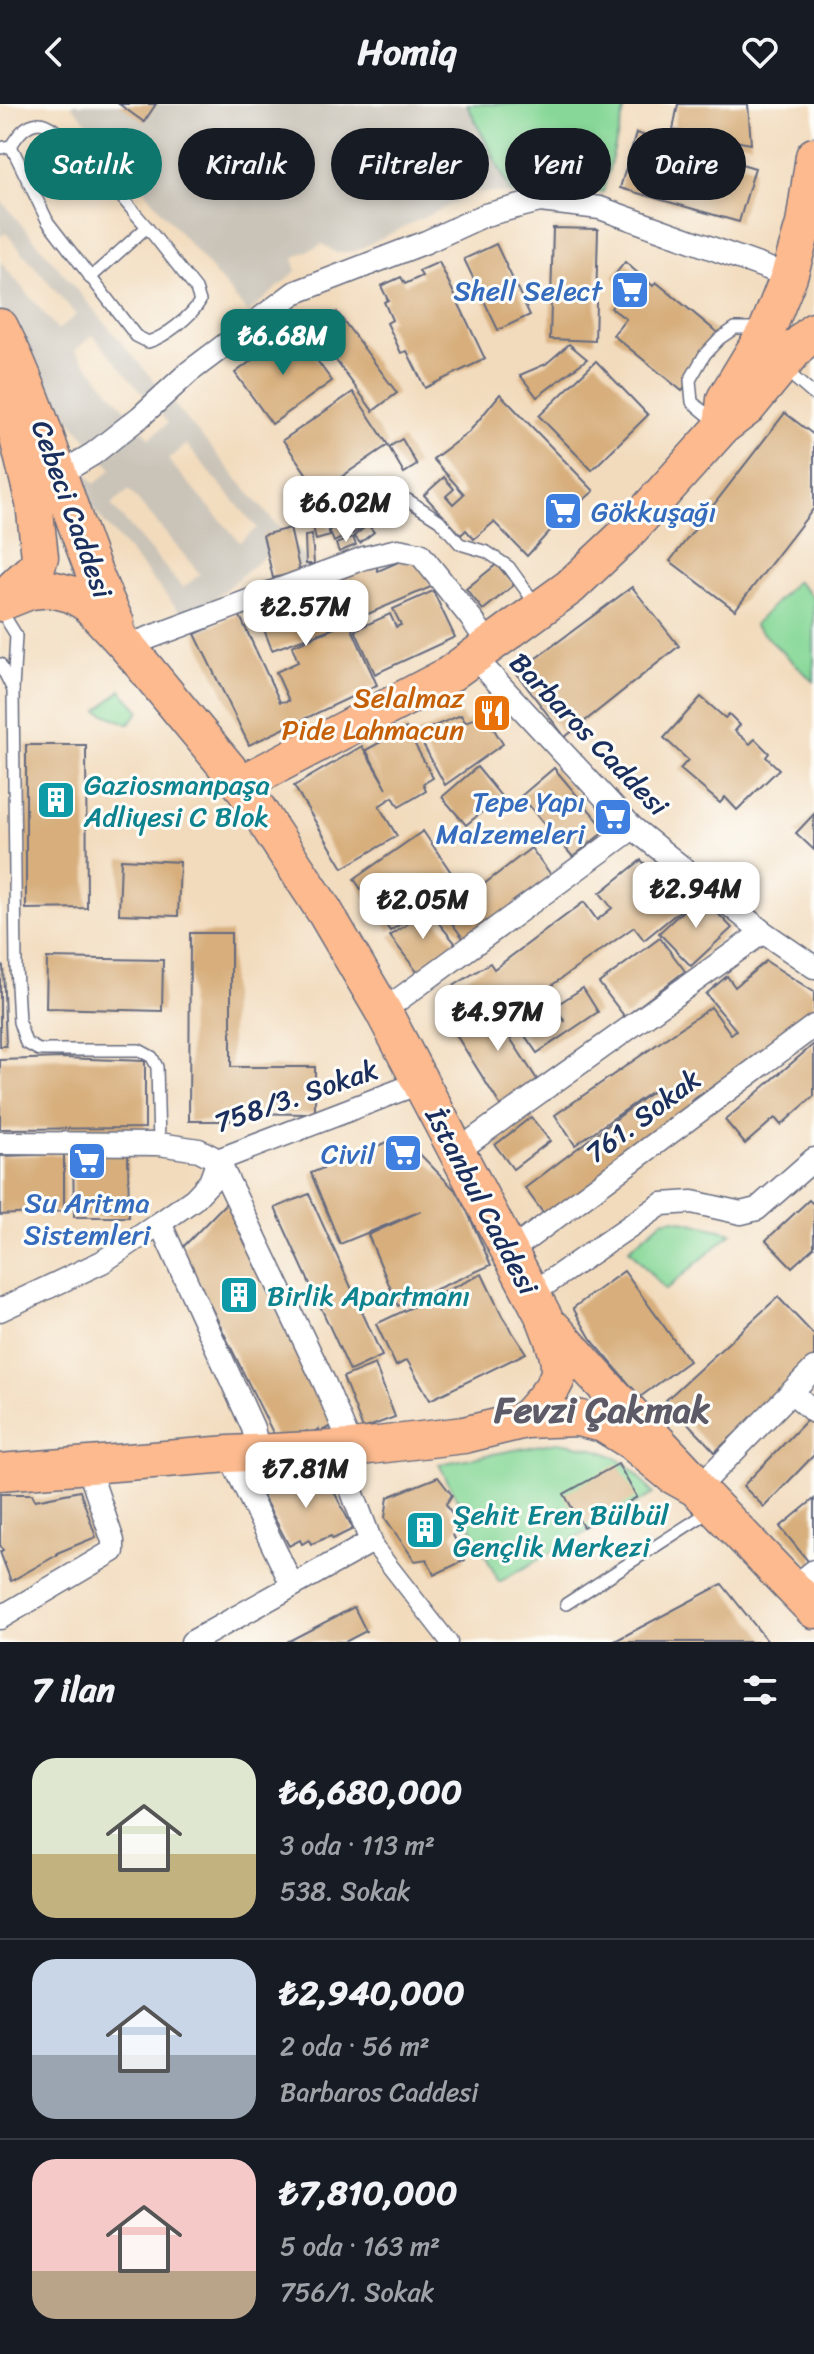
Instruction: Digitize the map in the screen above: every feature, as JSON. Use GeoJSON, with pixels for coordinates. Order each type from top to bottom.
{"type":"FeatureCollection","features":[{"type":"Feature","properties":{"kind":"main road"},"geometry":{"type":"LineString","coordinates":[[722,427],[725,399],[768,328],[789,276],[804,224],[814,156]]}},
{"type":"Feature","properties":{"kind":"main road","name":"Cebeci Caddesi"},"geometry":{"type":"LineString","coordinates":[[0,327],[21,368],[41,470],[40,557],[37,566],[0,602]]}},
{"type":"Feature","properties":{"kind":"main road"},"geometry":{"type":"LineString","coordinates":[[234,774],[447,676],[540,609],[605,556],[722,427],[747,408],[814,331]]}},
{"type":"Feature","properties":{"kind":"main road","name":"Cebeci Caddesi"},"geometry":{"type":"LineString","coordinates":[[0,360],[41,470],[127,646]]}},
{"type":"Feature","properties":{"kind":"main road"},"geometry":{"type":"LineString","coordinates":[[0,602],[30,591],[51,589],[71,594],[88,604],[127,646]]}},
{"type":"Feature","properties":{"kind":"main road","name":"İstanbul Caddesi"},"geometry":{"type":"LineString","coordinates":[[127,646],[234,774],[325,912],[383,1011],[538,1307]]}},
{"type":"Feature","properties":{"kind":"main road"},"geometry":{"type":"LineString","coordinates":[[525,1420],[554,1387],[561,1373],[560,1358],[538,1307]]}},
{"type":"Feature","properties":{"kind":"main road"},"geometry":{"type":"LineString","coordinates":[[538,1307],[602,1383],[689,1475],[706,1498]]}},
{"type":"Feature","properties":{"kind":"main road"},"geometry":{"type":"LineString","coordinates":[[0,1472],[344,1448],[464,1435],[525,1420],[577,1418],[603,1424],[632,1442],[706,1498],[807,1590]]}},
{"type":"Feature","properties":{"kind":"street"},"geometry":{"type":"LineString","coordinates":[[41,470],[93,454],[189,372],[294,293],[426,242],[485,215],[540,201],[600,208],[789,276]]}},
{"type":"Feature","properties":{"kind":"street","name":"Barbaros Caddesi"},"geometry":{"type":"LineString","coordinates":[[127,646],[364,558],[398,550],[420,554],[471,618],[482,651],[633,828],[763,932],[814,967]]}},
{"type":"Feature","properties":{"kind":"street"},"geometry":{"type":"LineString","coordinates":[[383,1011],[633,828]]}},
{"type":"Feature","properties":{"kind":"street"},"geometry":{"type":"LineString","coordinates":[[456,1152],[763,932]]}},
{"type":"Feature","properties":{"kind":"street","name":"761. Sokak"},"geometry":{"type":"LineString","coordinates":[[508,1253],[814,1026]]}},
{"type":"Feature","properties":{"kind":"street","name":"758/3. Sokak"},"geometry":{"type":"LineString","coordinates":[[0,1143],[159,1144],[199,1150],[218,1160],[419,1083]]}},
{"type":"Feature","properties":{"kind":"street"},"geometry":{"type":"LineString","coordinates":[[538,1307],[662,1204],[692,1202],[741,1213],[757,1209],[814,1159]]}},
{"type":"Feature","properties":{"kind":"street"},"geometry":{"type":"LineString","coordinates":[[0,1310],[102,1262],[160,1223],[194,1199],[210,1182],[218,1160]]}},
{"type":"Feature","properties":{"kind":"street"},"geometry":{"type":"LineString","coordinates":[[218,1160],[325,1384],[371,1542],[449,1642]]}},
{"type":"Feature","properties":{"kind":"street"},"geometry":{"type":"LineString","coordinates":[[160,1223],[253,1428],[244,1453],[292,1585]]}},
{"type":"Feature","properties":{"kind":"street"},"geometry":{"type":"LineString","coordinates":[[706,1498],[814,1369]]}},
{"type":"Feature","properties":{"kind":"street"},"geometry":{"type":"LineString","coordinates":[[792,1392],[814,1412]]}},
{"type":"Feature","properties":{"kind":"street"},"geometry":{"type":"LineString","coordinates":[[0,1618],[113,1551],[113,1541],[87,1464]]}},
{"type":"Feature","properties":{"kind":"street"},"geometry":{"type":"LineString","coordinates":[[192,1642],[371,1542]]}},
{"type":"Feature","properties":{"kind":"lane"},"geometry":{"type":"LineString","coordinates":[[35,123],[50,125],[77,148],[147,227],[196,289],[200,301],[195,309],[157,339],[148,342],[136,336],[48,222],[5,147],[23,129],[35,123]]}},
{"type":"Feature","properties":{"kind":"lane"},"geometry":{"type":"LineString","coordinates":[[90,278],[147,227]]}},
{"type":"Feature","properties":{"kind":"lane"},"geometry":{"type":"LineString","coordinates":[[781,366],[814,395]]}},
{"type":"Feature","properties":{"kind":"lane"},"geometry":{"type":"LineString","coordinates":[[408,500],[439,520],[460,544],[487,552],[509,567],[540,609]]}},
{"type":"Feature","properties":{"kind":"lane"},"geometry":{"type":"LineString","coordinates":[[0,609],[16,635],[13,690],[19,1022],[26,1043],[39,1050],[139,1050],[152,1057],[157,1067],[159,1144]]}},
{"type":"Feature","properties":{"kind":"lane"},"geometry":{"type":"LineString","coordinates":[[0,664],[13,690]]}},
{"type":"Feature","properties":{"kind":"lane"},"geometry":{"type":"LineString","coordinates":[[566,1604],[706,1498]]}},
{"type":"Feature","properties":{"kind":"shaded area"},"geometry":{"type":"Polygon","coordinates":[[[71,104],[467,104],[479,128],[331,128],[331,200],[460,200],[355,251],[336,253],[323,244],[303,253],[294,258],[296,271],[248,313],[152,200],[162,200],[162,128],[91,128],[71,104]]]}},
{"type":"Feature","properties":{"kind":"shaded area"},"geometry":{"type":"Polygon","coordinates":[[[489,148],[505,180],[505,194],[489,193],[489,148]]]}},
{"type":"Feature","properties":{"kind":"shaded area"},"geometry":{"type":"Polygon","coordinates":[[[0,199],[308,562],[295,573],[273,549],[201,610],[221,634],[208,645],[0,399],[0,261],[58,330],[76,315],[6,233],[0,237],[0,199]],[[93,335],[75,350],[150,438],[168,423],[93,335]],[[38,382],[21,397],[95,484],[112,469],[38,382]],[[186,444],[168,460],[240,542],[257,528],[186,444]],[[129,490],[111,505],[183,588],[200,574],[129,490]]]}},
{"type":"Feature","properties":{"kind":"green space"},"geometry":{"type":"Polygon","coordinates":[[[467,104],[626,104],[611,161],[611,128],[505,128],[505,180],[489,148],[489,128],[479,128],[467,104]]]}},
{"type":"Feature","properties":{"kind":"green space"},"geometry":{"type":"Polygon","coordinates":[[[796,581],[814,598],[814,682],[754,625],[796,581]]]}},
{"type":"Feature","properties":{"kind":"green space"},"geometry":{"type":"Polygon","coordinates":[[[121,690],[140,711],[128,724],[98,711],[121,690]]]}},
{"type":"Feature","properties":{"kind":"green space"},"geometry":{"type":"Polygon","coordinates":[[[674,1219],[732,1233],[665,1290],[629,1249],[662,1221],[674,1219]]]}},
{"type":"Feature","properties":{"kind":"green space"},"geometry":{"type":"Polygon","coordinates":[[[557,1442],[587,1447],[612,1456],[633,1470],[653,1494],[499,1582],[439,1464],[557,1442]]]}},
{"type":"Feature","properties":{"kind":"building"},"geometry":{"type":"Polygon","coordinates":[[[119,104],[156,104],[144,122],[119,104]]]}},
{"type":"Feature","properties":{"kind":"building"},"geometry":{"type":"Polygon","coordinates":[[[678,104],[748,104],[751,144],[746,143],[746,128],[673,128],[678,104]]]}},
{"type":"Feature","properties":{"kind":"building"},"geometry":{"type":"Polygon","coordinates":[[[627,164],[627,190],[620,188],[627,164]]]}},
{"type":"Feature","properties":{"kind":"building"},"geometry":{"type":"Polygon","coordinates":[[[746,165],[755,168],[746,198],[746,165]]]}},
{"type":"Feature","properties":{"kind":"building"},"geometry":{"type":"Polygon","coordinates":[[[662,200],[746,200],[739,222],[662,200]]]}},
{"type":"Feature","properties":{"kind":"building"},"geometry":{"type":"Polygon","coordinates":[[[553,228],[598,229],[595,341],[550,339],[553,228]]]}},
{"type":"Feature","properties":{"kind":"building"},"geometry":{"type":"Polygon","coordinates":[[[496,244],[530,315],[498,330],[464,259],[496,244]]]}},
{"type":"Feature","properties":{"kind":"building"},"geometry":{"type":"Polygon","coordinates":[[[439,262],[485,359],[425,388],[407,351],[401,353],[387,323],[392,320],[381,286],[401,277],[405,284],[422,276],[419,271],[439,262]]]}},
{"type":"Feature","properties":{"kind":"building"},"geometry":{"type":"Polygon","coordinates":[[[625,262],[653,286],[656,282],[725,339],[682,391],[613,335],[626,319],[611,308],[621,295],[616,291],[622,284],[613,277],[625,262]]]}},
{"type":"Feature","properties":{"kind":"building"},"geometry":{"type":"Polygon","coordinates":[[[337,312],[397,393],[373,411],[313,329],[337,312]]]}},
{"type":"Feature","properties":{"kind":"building"},"geometry":{"type":"Polygon","coordinates":[[[294,329],[332,381],[272,424],[235,373],[294,329]]]}},
{"type":"Feature","properties":{"kind":"building"},"geometry":{"type":"Polygon","coordinates":[[[569,344],[587,359],[537,397],[520,375],[546,364],[569,344]]]}},
{"type":"Feature","properties":{"kind":"building"},"geometry":{"type":"Polygon","coordinates":[[[596,361],[648,415],[592,470],[539,416],[596,361]]]}},
{"type":"Feature","properties":{"kind":"building"},"geometry":{"type":"Polygon","coordinates":[[[353,392],[388,445],[319,492],[283,440],[353,392]]]}},
{"type":"Feature","properties":{"kind":"building"},"geometry":{"type":"Polygon","coordinates":[[[500,394],[594,491],[559,521],[527,556],[494,522],[474,539],[466,530],[461,535],[424,495],[444,477],[454,489],[446,496],[453,504],[464,494],[433,459],[469,432],[500,394]]]}},
{"type":"Feature","properties":{"kind":"building"},"geometry":{"type":"Polygon","coordinates":[[[785,413],[814,435],[814,508],[735,610],[670,561],[785,413]]]}},
{"type":"Feature","properties":{"kind":"building"},"geometry":{"type":"Polygon","coordinates":[[[402,439],[417,465],[404,473],[389,447],[402,439]]]}},
{"type":"Feature","properties":{"kind":"building"},"geometry":{"type":"Polygon","coordinates":[[[355,501],[368,524],[352,534],[338,512],[355,501]]]}},
{"type":"Feature","properties":{"kind":"building"},"geometry":{"type":"Polygon","coordinates":[[[326,519],[330,536],[316,540],[312,522],[326,519]]]}},
{"type":"Feature","properties":{"kind":"building"},"geometry":{"type":"Polygon","coordinates":[[[342,523],[348,535],[334,542],[329,530],[342,523]]]}},
{"type":"Feature","properties":{"kind":"building"},"geometry":{"type":"Polygon","coordinates":[[[368,525],[374,532],[360,543],[354,536],[368,525]]]}},
{"type":"Feature","properties":{"kind":"building"},"geometry":{"type":"Polygon","coordinates":[[[290,528],[300,572],[273,578],[263,535],[290,528]]]}},
{"type":"Feature","properties":{"kind":"building"},"geometry":{"type":"Polygon","coordinates":[[[312,535],[314,564],[306,564],[305,536],[312,535]]]}},
{"type":"Feature","properties":{"kind":"building"},"geometry":{"type":"Polygon","coordinates":[[[353,537],[356,545],[339,552],[336,544],[353,537]]]}},
{"type":"Feature","properties":{"kind":"building"},"geometry":{"type":"Polygon","coordinates":[[[417,554],[431,587],[349,622],[377,685],[249,745],[195,634],[239,614],[280,702],[289,701],[276,672],[298,662],[292,646],[339,626],[272,650],[256,609],[375,563],[378,571],[417,554]]]}},
{"type":"Feature","properties":{"kind":"building"},"geometry":{"type":"Polygon","coordinates":[[[497,564],[514,585],[483,610],[466,589],[497,564]]]}},
{"type":"Feature","properties":{"kind":"building"},"geometry":{"type":"Polygon","coordinates":[[[632,587],[679,646],[565,737],[516,673],[632,587]]]}},
{"type":"Feature","properties":{"kind":"building"},"geometry":{"type":"Polygon","coordinates":[[[433,591],[455,637],[375,674],[355,630],[390,614],[396,627],[401,625],[393,609],[433,591]]]}},
{"type":"Feature","properties":{"kind":"building"},"geometry":{"type":"Polygon","coordinates":[[[701,697],[725,718],[729,714],[740,725],[735,731],[750,744],[755,739],[769,753],[766,757],[779,769],[737,810],[725,797],[720,803],[680,769],[688,760],[664,738],[701,697]]]}},
{"type":"Feature","properties":{"kind":"building"},"geometry":{"type":"Polygon","coordinates":[[[461,715],[465,722],[485,715],[503,744],[445,785],[417,733],[461,715]]]}},
{"type":"Feature","properties":{"kind":"building"},"geometry":{"type":"Polygon","coordinates":[[[406,728],[433,778],[423,784],[426,791],[399,807],[393,797],[379,806],[397,836],[343,868],[294,786],[362,746],[387,789],[366,750],[406,728]]]}},
{"type":"Feature","properties":{"kind":"building","name":"Gaziosmanpaşa Adliyesi C Blok"},"geometry":{"type":"Polygon","coordinates":[[[26,745],[86,745],[87,908],[26,909],[26,745]]]}},
{"type":"Feature","properties":{"kind":"building"},"geometry":{"type":"Polygon","coordinates":[[[477,767],[501,796],[466,825],[442,797],[477,767]]]}},
{"type":"Feature","properties":{"kind":"building"},"geometry":{"type":"Polygon","coordinates":[[[554,768],[606,830],[573,857],[521,796],[554,768]]]}},
{"type":"Feature","properties":{"kind":"building"},"geometry":{"type":"Polygon","coordinates":[[[814,814],[814,850],[796,833],[814,814]]]}},
{"type":"Feature","properties":{"kind":"building"},"geometry":{"type":"Polygon","coordinates":[[[423,831],[459,884],[390,931],[354,879],[423,831]]]}},
{"type":"Feature","properties":{"kind":"building"},"geometry":{"type":"Polygon","coordinates":[[[531,848],[552,876],[466,942],[445,914],[531,848]]]}},
{"type":"Feature","properties":{"kind":"building"},"geometry":{"type":"Polygon","coordinates":[[[121,859],[180,862],[178,916],[119,914],[121,859]]]}},
{"type":"Feature","properties":{"kind":"building"},"geometry":{"type":"Polygon","coordinates":[[[641,860],[687,905],[644,940],[634,927],[521,1007],[507,989],[456,1022],[439,995],[490,963],[494,969],[584,902],[597,920],[612,908],[600,893],[641,860]]]}},
{"type":"Feature","properties":{"kind":"building"},"geometry":{"type":"Polygon","coordinates":[[[700,895],[732,928],[691,966],[659,933],[700,895]]]}},
{"type":"Feature","properties":{"kind":"building"},"geometry":{"type":"Polygon","coordinates":[[[428,910],[456,944],[418,973],[390,936],[428,910]]]}},
{"type":"Feature","properties":{"kind":"building"},"geometry":{"type":"Polygon","coordinates":[[[190,933],[231,933],[231,1067],[315,1067],[315,1114],[230,1113],[230,1121],[189,1121],[190,933]]]}},
{"type":"Feature","properties":{"kind":"building"},"geometry":{"type":"Polygon","coordinates":[[[660,938],[685,971],[625,1017],[599,983],[660,938]]]}},
{"type":"Feature","properties":{"kind":"building"},"geometry":{"type":"Polygon","coordinates":[[[47,958],[163,960],[162,1011],[46,1008],[47,958]]]}},
{"type":"Feature","properties":{"kind":"building"},"geometry":{"type":"Polygon","coordinates":[[[766,961],[814,992],[814,1014],[780,1042],[691,1101],[695,1107],[546,1217],[525,1188],[661,1085],[575,1145],[555,1115],[711,1007],[731,1034],[736,1030],[706,994],[727,976],[735,987],[766,961]]]}},
{"type":"Feature","properties":{"kind":"building"},"geometry":{"type":"Polygon","coordinates":[[[3,966],[6,1046],[0,1046],[0,967],[3,966]]]}},
{"type":"Feature","properties":{"kind":"building"},"geometry":{"type":"Polygon","coordinates":[[[583,988],[598,1012],[537,1053],[521,1030],[554,1008],[565,1022],[555,1006],[583,988]]]}},
{"type":"Feature","properties":{"kind":"building"},"geometry":{"type":"Polygon","coordinates":[[[504,1000],[521,1030],[510,1038],[540,1084],[502,1108],[453,1030],[504,1000]]]}},
{"type":"Feature","properties":{"kind":"building"},"geometry":{"type":"Polygon","coordinates":[[[814,1044],[814,1096],[781,1125],[775,1118],[745,1144],[725,1120],[814,1044]]]}},
{"type":"Feature","properties":{"kind":"building"},"geometry":{"type":"Polygon","coordinates":[[[62,1058],[145,1061],[145,1128],[0,1129],[0,1060],[62,1058]]]}},
{"type":"Feature","properties":{"kind":"building"},"geometry":{"type":"Polygon","coordinates":[[[531,1117],[550,1141],[513,1169],[495,1145],[531,1117]]]}},
{"type":"Feature","properties":{"kind":"building"},"geometry":{"type":"Polygon","coordinates":[[[402,1136],[460,1195],[491,1265],[398,1306],[368,1235],[421,1211],[340,1244],[311,1173],[402,1136]]]}},
{"type":"Feature","properties":{"kind":"building"},"geometry":{"type":"Polygon","coordinates":[[[64,1154],[64,1211],[0,1215],[0,1156],[64,1154]]]}},
{"type":"Feature","properties":{"kind":"building"},"geometry":{"type":"Polygon","coordinates":[[[128,1154],[129,1217],[74,1217],[73,1155],[128,1154]]]}},
{"type":"Feature","properties":{"kind":"building"},"geometry":{"type":"Polygon","coordinates":[[[309,1194],[382,1356],[350,1371],[275,1208],[309,1194]]]}},
{"type":"Feature","properties":{"kind":"building"},"geometry":{"type":"Polygon","coordinates":[[[809,1200],[814,1205],[814,1247],[792,1267],[766,1240],[809,1200]]]}},
{"type":"Feature","properties":{"kind":"building"},"geometry":{"type":"Polygon","coordinates":[[[226,1203],[333,1425],[320,1432],[319,1429],[309,1434],[307,1431],[276,1439],[182,1248],[226,1203]]]}},
{"type":"Feature","properties":{"kind":"building"},"geometry":{"type":"Polygon","coordinates":[[[624,1271],[689,1361],[640,1397],[591,1339],[573,1308],[624,1271]]]}},
{"type":"Feature","properties":{"kind":"building"},"geometry":{"type":"Polygon","coordinates":[[[482,1274],[502,1316],[526,1353],[430,1400],[407,1360],[396,1366],[376,1324],[482,1274]]]}},
{"type":"Feature","properties":{"kind":"building"},"geometry":{"type":"Polygon","coordinates":[[[778,1297],[814,1335],[814,1361],[715,1452],[666,1400],[778,1297]]]}},
{"type":"Feature","properties":{"kind":"building"},"geometry":{"type":"Polygon","coordinates":[[[375,1364],[395,1417],[363,1429],[343,1377],[375,1364]]]}},
{"type":"Feature","properties":{"kind":"building"},"geometry":{"type":"Polygon","coordinates":[[[809,1418],[814,1423],[814,1455],[764,1507],[743,1486],[809,1418]]]}},
{"type":"Feature","properties":{"kind":"building"},"geometry":{"type":"Polygon","coordinates":[[[618,1464],[637,1497],[583,1527],[564,1494],[618,1464]]]}},
{"type":"Feature","properties":{"kind":"building"},"geometry":{"type":"Polygon","coordinates":[[[325,1474],[353,1529],[333,1539],[331,1536],[311,1544],[309,1540],[302,1544],[300,1540],[289,1546],[258,1487],[274,1479],[277,1484],[299,1477],[301,1481],[309,1477],[311,1481],[325,1474]]]}},
{"type":"Feature","properties":{"kind":"building","name":"Şehit Eren Bülbül Gençlik Merkezi"},"geometry":{"type":"Polygon","coordinates":[[[438,1477],[452,1495],[446,1504],[459,1525],[453,1535],[465,1560],[434,1575],[427,1559],[415,1561],[385,1518],[388,1497],[438,1477]]]}},
{"type":"Feature","properties":{"kind":"building"},"geometry":{"type":"Polygon","coordinates":[[[80,1491],[96,1537],[57,1553],[11,1581],[0,1552],[3,1550],[0,1545],[0,1494],[32,1494],[35,1500],[80,1491]]]}},
{"type":"Feature","properties":{"kind":"building"},"geometry":{"type":"Polygon","coordinates":[[[814,1499],[814,1564],[812,1566],[780,1527],[814,1499]]]}},
{"type":"Feature","properties":{"kind":"building"},"geometry":{"type":"Polygon","coordinates":[[[722,1584],[768,1642],[613,1642],[722,1584]]]}},
{"type":"Feature","properties":{"kind":"building"},"geometry":{"type":"Polygon","coordinates":[[[354,1607],[366,1631],[345,1642],[287,1642],[354,1607]]]}},
{"type":"Feature","properties":{"kind":"place","name":"Shell Select"},"geometry":{"type":"Point","coordinates":[630,290]}},
{"type":"Feature","properties":{"kind":"place","name":"Gökkuşağı"},"geometry":{"type":"Point","coordinates":[563,511]}},
{"type":"Feature","properties":{"kind":"place","name":"Selalmaz Pide Lahmacun"},"geometry":{"type":"Point","coordinates":[492,713]}},
{"type":"Feature","properties":{"kind":"place","name":"Gaziosmanpaşa Adliyesi C Blok"},"geometry":{"type":"Point","coordinates":[56,800]}},
{"type":"Feature","properties":{"kind":"place","name":"Tepe Yapı Malzemeleri"},"geometry":{"type":"Point","coordinates":[613,817]}},
{"type":"Feature","properties":{"kind":"place","name":"Civil"},"geometry":{"type":"Point","coordinates":[403,1153]}},
{"type":"Feature","properties":{"kind":"place","name":"Su Aritma Sistemleri"},"geometry":{"type":"Point","coordinates":[87,1161]}},
{"type":"Feature","properties":{"kind":"place","name":"Birlik Apartmanı"},"geometry":{"type":"Point","coordinates":[239,1295]}},
{"type":"Feature","properties":{"kind":"place","name":"Şehit Eren Bülbül Gençlik Merkezi"},"geometry":{"type":"Point","coordinates":[425,1530]}},
{"type":"Feature","properties":{"kind":"district","name":"Fevzi Çakmak"},"geometry":{"type":"Point","coordinates":[602,1410]}}]}
